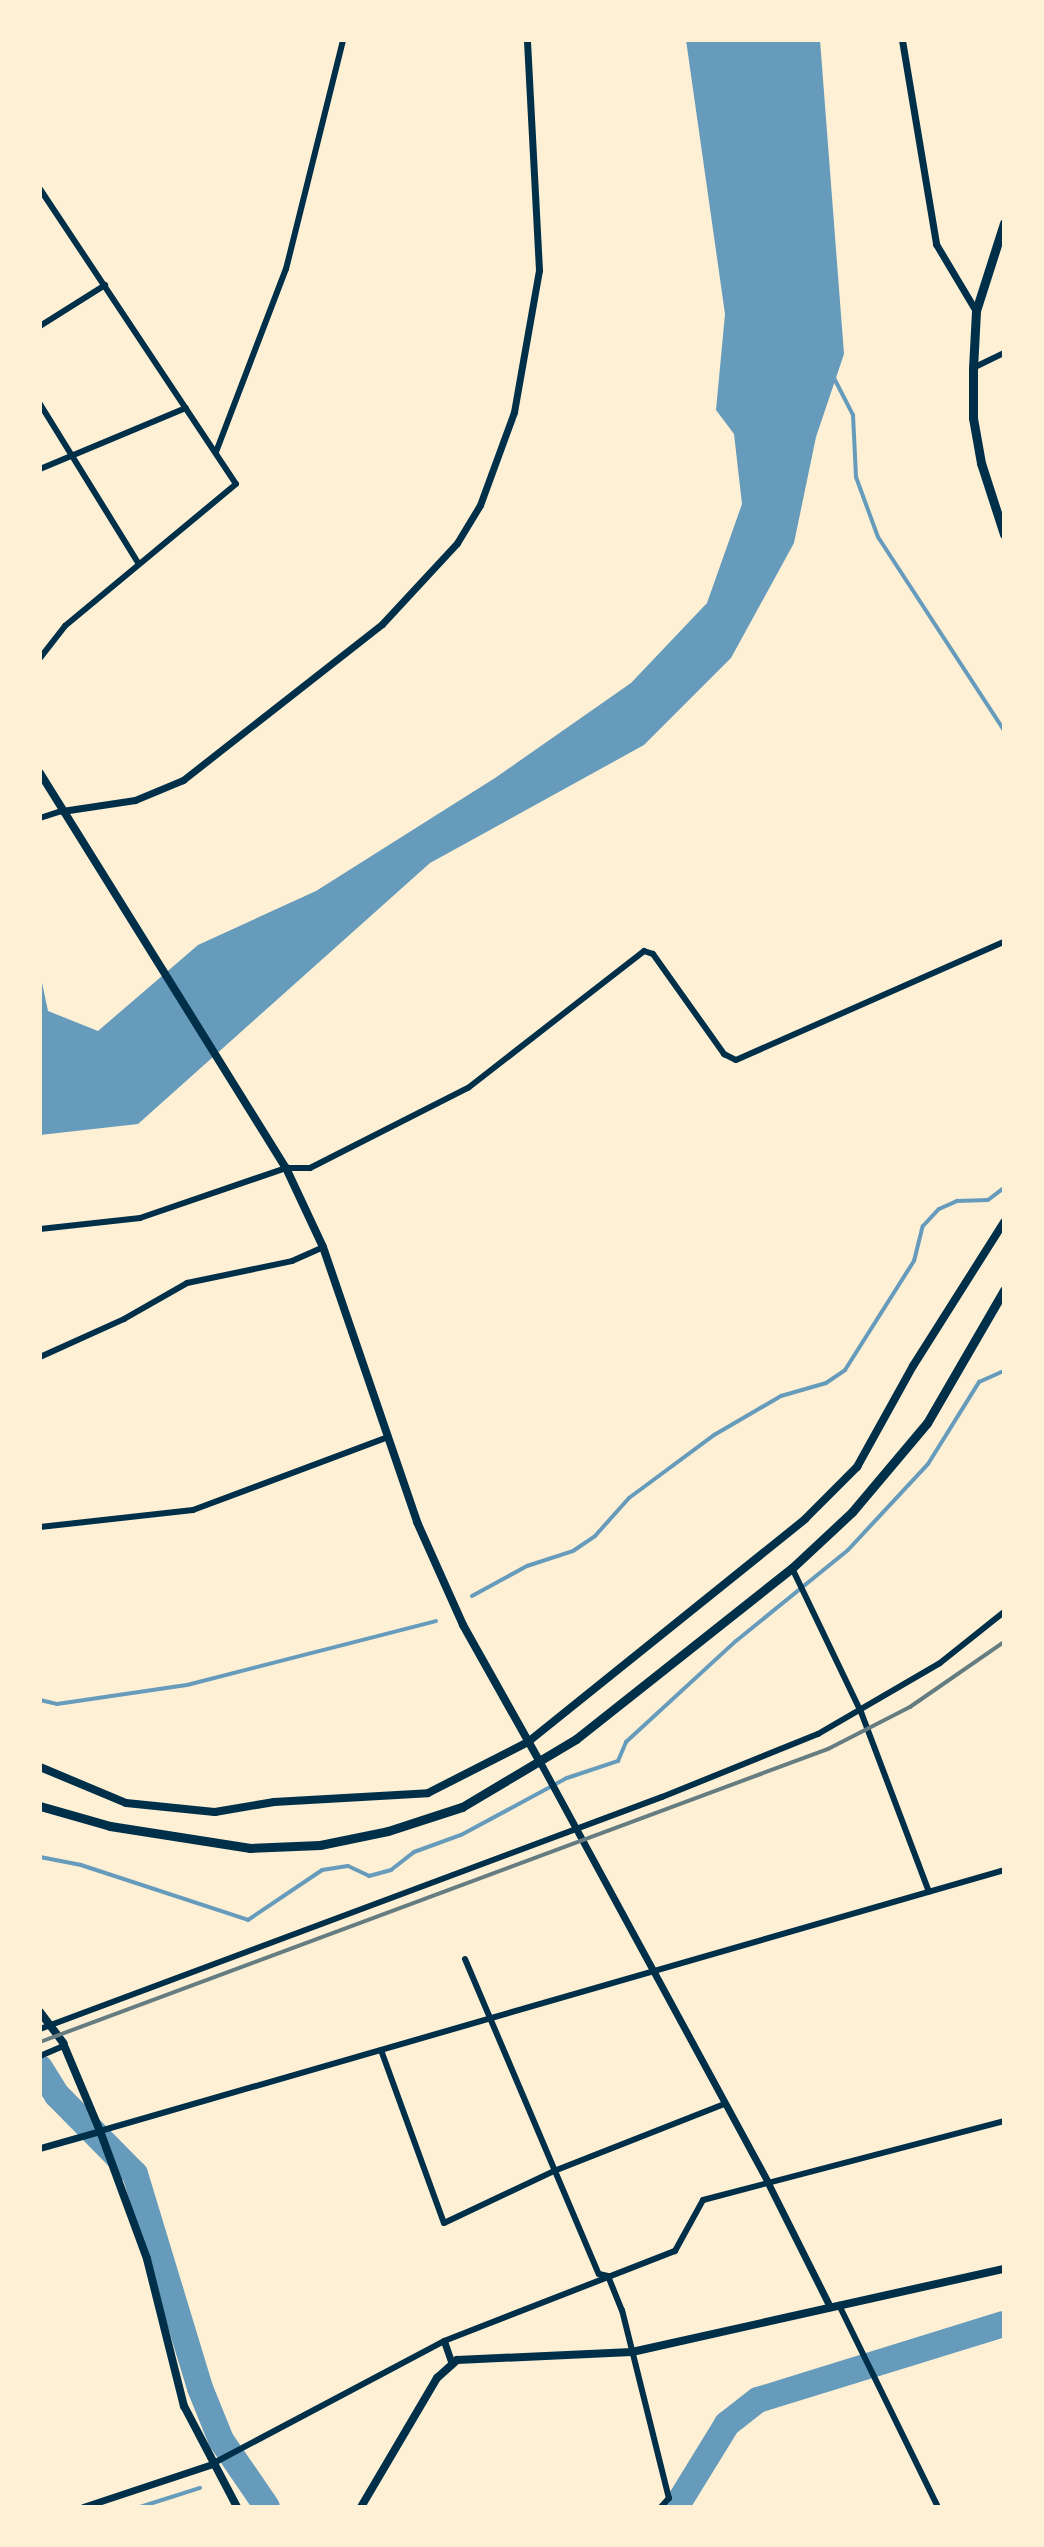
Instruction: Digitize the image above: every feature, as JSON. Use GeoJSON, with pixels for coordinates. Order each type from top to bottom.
{"type":"FeatureCollection","features":[{"type":"Feature","properties":{"kind":"highway"},"geometry":{"type":"LineString","coordinates":[[1004,223],[976,311],[973,368],[976,433],[1004,534]]}},
{"type":"Feature","properties":{"kind":"highway"},"geometry":{"type":"LineString","coordinates":[[40,1806],[193,1842],[250,1848],[320,1845],[388,1831],[462,1807],[541,1764],[792,1568],[898,1463],[927,1423],[1004,1290]]}},
{"type":"Feature","properties":{"kind":"main road"},"geometry":{"type":"LineString","coordinates":[[40,773],[286,1168],[323,1247],[417,1522],[463,1625],[541,1764]]}},
{"type":"Feature","properties":{"kind":"main road"},"geometry":{"type":"LineString","coordinates":[[40,1767],[126,1803],[215,1812],[274,1802],[428,1793],[528,1742],[805,1519],[857,1467],[913,1366],[1004,1222]]}},
{"type":"Feature","properties":{"kind":"main road"},"geometry":{"type":"LineString","coordinates":[[40,2012],[53,2024],[64,2046],[100,2131],[147,2259],[184,2406],[237,2507]]}},
{"type":"Feature","properties":{"kind":"main road"},"geometry":{"type":"LineString","coordinates":[[361,2507],[437,2378],[452,2364],[476,2356],[632,2352],[1004,2269]]}},
{"type":"Feature","properties":{"kind":"street"},"geometry":{"type":"LineString","coordinates":[[216,452],[286,269],[343,40]]}},
{"type":"Feature","properties":{"kind":"street"},"geometry":{"type":"LineString","coordinates":[[40,818],[62,811],[135,800],[183,780],[382,624],[457,543],[480,505],[514,412],[539,270],[527,40]]}},
{"type":"Feature","properties":{"kind":"street"},"geometry":{"type":"LineString","coordinates":[[902,40],[936,244],[976,311]]}},
{"type":"Feature","properties":{"kind":"street"},"geometry":{"type":"LineString","coordinates":[[40,189],[236,484],[65,626],[40,658]]}},
{"type":"Feature","properties":{"kind":"street"},"geometry":{"type":"LineString","coordinates":[[40,326],[105,285]]}},
{"type":"Feature","properties":{"kind":"street"},"geometry":{"type":"LineString","coordinates":[[973,368],[1004,353]]}},
{"type":"Feature","properties":{"kind":"street"},"geometry":{"type":"LineString","coordinates":[[40,404],[74,453],[139,564]]}},
{"type":"Feature","properties":{"kind":"street"},"geometry":{"type":"LineString","coordinates":[[40,469],[186,408]]}},
{"type":"Feature","properties":{"kind":"street"},"geometry":{"type":"LineString","coordinates":[[40,1229],[140,1218],[286,1168],[310,1168],[468,1088],[644,951],[653,954],[724,1054],[736,1060],[1004,942]]}},
{"type":"Feature","properties":{"kind":"street"},"geometry":{"type":"LineString","coordinates":[[40,1357],[124,1319],[187,1283],[292,1261],[323,1247]]}},
{"type":"Feature","properties":{"kind":"street"},"geometry":{"type":"LineString","coordinates":[[40,1527],[193,1510],[388,1437]]}},
{"type":"Feature","properties":{"kind":"street"},"geometry":{"type":"LineString","coordinates":[[792,1568],[861,1712],[929,1892]]}},
{"type":"Feature","properties":{"kind":"street"},"geometry":{"type":"LineString","coordinates":[[40,2029],[744,1764],[861,1712],[940,1663],[1004,1612]]}},
{"type":"Feature","properties":{"kind":"street"},"geometry":{"type":"LineString","coordinates":[[541,1764],[651,1973],[864,2359],[938,2507]]}},
{"type":"Feature","properties":{"kind":"street"},"geometry":{"type":"LineString","coordinates":[[40,2148],[1004,1870]]}},
{"type":"Feature","properties":{"kind":"street"},"geometry":{"type":"LineString","coordinates":[[465,1959],[599,2274],[608,2276]]}},
{"type":"Feature","properties":{"kind":"street"},"geometry":{"type":"LineString","coordinates":[[40,2056],[64,2046]]}},
{"type":"Feature","properties":{"kind":"street"},"geometry":{"type":"LineString","coordinates":[[381,2050],[444,2223],[554,2171],[724,2104]]}},
{"type":"Feature","properties":{"kind":"street"},"geometry":{"type":"LineString","coordinates":[[83,2507],[215,2463],[444,2341],[675,2251],[703,2200],[1004,2121]]}},
{"type":"Feature","properties":{"kind":"street"},"geometry":{"type":"LineString","coordinates":[[608,2276],[632,2352],[669,2498],[661,2507]]}},
{"type":"Feature","properties":{"kind":"street"},"geometry":{"type":"LineString","coordinates":[[444,2341],[452,2364]]}},
{"type":"Feature","properties":{"kind":"water"},"geometry":{"type":"Polygon","coordinates":[[[686,40],[820,40],[844,354],[816,437],[794,543],[731,658],[644,745],[430,863],[138,1124],[40,1135],[40,973],[48,1011],[98,1031],[198,945],[316,891],[495,778],[631,683],[707,603],[742,504],[734,434],[716,410],[725,314],[686,40]]]}},
{"type":"Feature","properties":{"kind":"waterway"},"geometry":{"type":"LineString","coordinates":[[834,378],[853,415],[856,477],[878,537],[1004,730]]}},
{"type":"Feature","properties":{"kind":"waterway"},"geometry":{"type":"LineString","coordinates":[[472,1596],[527,1566],[573,1551],[595,1536],[629,1498],[714,1435],[781,1396],[826,1383],[845,1370],[914,1261],[923,1226],[939,1209],[957,1201],[988,1200],[1004,1188]]}},
{"type":"Feature","properties":{"kind":"waterway"},"geometry":{"type":"LineString","coordinates":[[40,1857],[81,1865],[248,1920],[322,1870],[348,1866],[369,1876],[391,1870],[414,1852],[461,1835],[567,1778],[618,1761],[626,1742],[736,1641],[848,1550],[928,1464],[979,1382],[1004,1371]]}},
{"type":"Feature","properties":{"kind":"waterway"},"geometry":{"type":"LineString","coordinates":[[40,1700],[57,1704],[187,1685],[436,1621]]}},
{"type":"Feature","properties":{"kind":"waterway"},"geometry":{"type":"LineString","coordinates":[[40,2068],[57,2095],[135,2174],[200,2388],[221,2440],[267,2507]]}},
{"type":"Feature","properties":{"kind":"waterway"},"geometry":{"type":"LineString","coordinates":[[676,2507],[727,2424],[758,2400],[1004,2324]]}},
{"type":"Feature","properties":{"kind":"waterway"},"geometry":{"type":"LineString","coordinates":[[140,2507],[200,2488]]}},
{"type":"Feature","properties":{"kind":"railway"},"geometry":{"type":"LineString","coordinates":[[40,2042],[828,1749],[910,1707],[1004,1642]]}}]}
